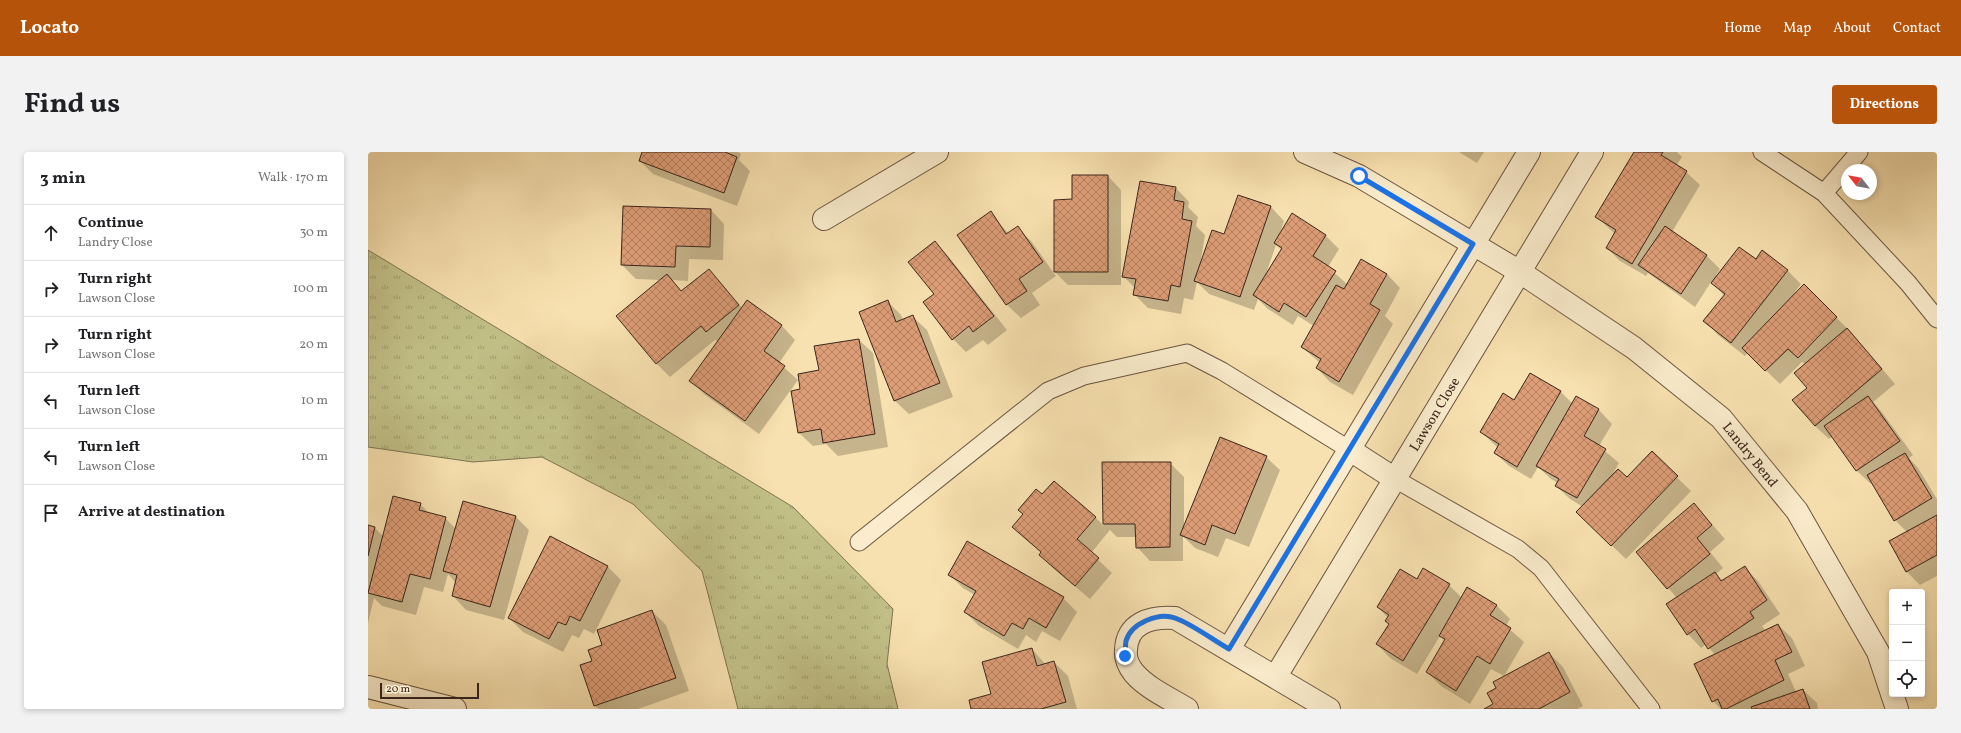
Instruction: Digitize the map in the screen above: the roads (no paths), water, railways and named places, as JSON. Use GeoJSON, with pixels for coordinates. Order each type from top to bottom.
{"type":"FeatureCollection","features":[{"type":"Feature","properties":{"kind":"street"},"geometry":{"type":"LineString","coordinates":[[824,219],[937,152]]}},
{"type":"Feature","properties":{"kind":"street","name":"Landry Bend"},"geometry":{"type":"LineString","coordinates":[[1305,152],[1359,176],[1520,272],[1634,348],[1721,418],[1797,511],[1878,652],[1897,709]]}},
{"type":"Feature","properties":{"kind":"street"},"geometry":{"type":"LineString","coordinates":[[1229,649],[1529,152]]}},
{"type":"Feature","properties":{"kind":"street","name":"Lawson Close"},"geometry":{"type":"LineString","coordinates":[[1276,676],[1592,152]]}},
{"type":"Feature","properties":{"kind":"street"},"geometry":{"type":"LineString","coordinates":[[1350,450],[1395,479]]}},
{"type":"Feature","properties":{"kind":"street"},"geometry":{"type":"LineString","coordinates":[[1187,709],[1144,684],[1132,671],[1125,656],[1126,640],[1134,628],[1148,620],[1161,617],[1175,618],[1276,676],[1329,709]]}},
{"type":"Feature","properties":{"kind":"street"},"geometry":{"type":"LineString","coordinates":[[368,687],[455,709]]}},
{"type":"Feature","properties":{"kind":"lane"},"geometry":{"type":"LineString","coordinates":[[1762,152],[1824,193],[1908,283],[1937,319]]}},
{"type":"Feature","properties":{"kind":"lane"},"geometry":{"type":"LineString","coordinates":[[1824,193],[1859,152]]}},
{"type":"Feature","properties":{"kind":"lane"},"geometry":{"type":"LineString","coordinates":[[859,542],[1048,391],[1084,376],[1187,353],[1222,371],[1350,450]]}},
{"type":"Feature","properties":{"kind":"lane"},"geometry":{"type":"LineString","coordinates":[[1395,479],[1518,549],[1541,568],[1651,709]]}}]}
